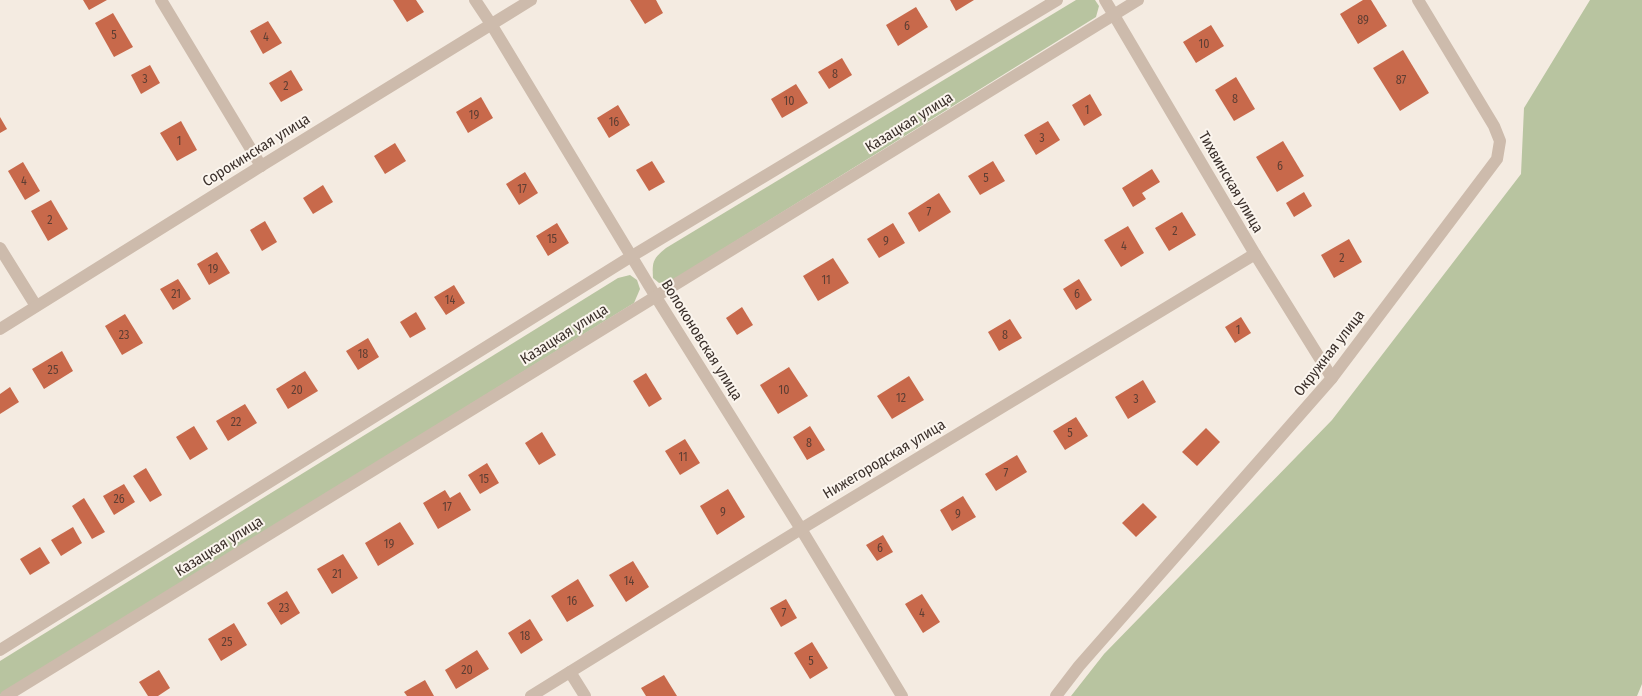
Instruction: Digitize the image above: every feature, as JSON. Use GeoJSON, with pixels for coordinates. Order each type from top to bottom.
{"type":"FeatureCollection","features":[{"type":"Feature","properties":{"kind":"street"},"geometry":{"type":"LineString","coordinates":[[160,0],[261,166]]}},
{"type":"Feature","properties":{"kind":"street","name":"Волоконовская улица"},"geometry":{"type":"LineString","coordinates":[[475,0],[492,24],[656,297],[801,529],[902,696]]}},
{"type":"Feature","properties":{"kind":"street","name":"Сорокинская улица"},"geometry":{"type":"LineString","coordinates":[[0,329],[531,0]]}},
{"type":"Feature","properties":{"kind":"street","name":"Казацкая улица"},"geometry":{"type":"LineString","coordinates":[[0,650],[632,256],[1057,0]]}},
{"type":"Feature","properties":{"kind":"street","name":"Тихвинская улица"},"geometry":{"type":"LineString","coordinates":[[1105,0],[1255,254],[1332,378]]}},
{"type":"Feature","properties":{"kind":"street","name":"Казацкая улица"},"geometry":{"type":"LineString","coordinates":[[6,696],[1138,0]]}},
{"type":"Feature","properties":{"kind":"street","name":"Окружная улица"},"geometry":{"type":"LineString","coordinates":[[1056,696],[1079,666],[1332,378],[1497,159],[1500,141],[1494,126],[1418,0]]}},
{"type":"Feature","properties":{"kind":"street"},"geometry":{"type":"LineString","coordinates":[[0,248],[36,306]]}},
{"type":"Feature","properties":{"kind":"street","name":"Нижегородская улица"},"geometry":{"type":"LineString","coordinates":[[531,696],[801,529],[1255,254]]}},
{"type":"Feature","properties":{"kind":"street"},"geometry":{"type":"LineString","coordinates":[[570,672],[585,696]]}},
{"type":"Feature","properties":{"kind":"green space"},"geometry":{"type":"Polygon","coordinates":[[[1076,0],[1095,0],[1099,6],[1096,17],[673,280],[659,283],[653,278],[654,261],[666,248],[1076,0]]]}},
{"type":"Feature","properties":{"kind":"green space"},"geometry":{"type":"Polygon","coordinates":[[[1590,0],[1642,0],[1642,684],[1637,696],[1071,696],[1104,654],[1332,420],[1521,174],[1524,108],[1590,0]]]}},
{"type":"Feature","properties":{"kind":"green space"},"geometry":{"type":"Polygon","coordinates":[[[630,275],[637,280],[640,289],[634,303],[0,695],[0,661],[618,278],[630,275]]]}},
{"type":"Feature","properties":{"kind":"building"},"geometry":{"type":"Polygon","coordinates":[[[83,0],[107,0],[89,10],[83,0]]]}},
{"type":"Feature","properties":{"kind":"building"},"geometry":{"type":"Polygon","coordinates":[[[393,0],[416,0],[424,12],[407,22],[393,0]]]}},
{"type":"Feature","properties":{"kind":"building"},"geometry":{"type":"Polygon","coordinates":[[[630,0],[656,0],[663,13],[645,24],[630,0]]]}},
{"type":"Feature","properties":{"kind":"building"},"geometry":{"type":"Polygon","coordinates":[[[950,0],[974,0],[956,11],[950,0]]]}},
{"type":"Feature","properties":{"kind":"building"},"geometry":{"type":"Polygon","coordinates":[[[1363,0],[1371,0],[1387,26],[1358,44],[1340,14],[1363,0]]]}},
{"type":"Feature","properties":{"kind":"building"},"geometry":{"type":"Polygon","coordinates":[[[916,7],[928,27],[898,46],[886,25],[916,7]]]}},
{"type":"Feature","properties":{"kind":"building"},"geometry":{"type":"Polygon","coordinates":[[[113,13],[133,47],[114,57],[95,23],[113,13]]]}},
{"type":"Feature","properties":{"kind":"building"},"geometry":{"type":"Polygon","coordinates":[[[268,21],[282,43],[263,54],[250,31],[268,21]]]}},
{"type":"Feature","properties":{"kind":"building"},"geometry":{"type":"Polygon","coordinates":[[[1211,25],[1224,46],[1196,63],[1183,42],[1211,25]]]}},
{"type":"Feature","properties":{"kind":"building"},"geometry":{"type":"Polygon","coordinates":[[[1403,50],[1429,93],[1400,111],[1373,68],[1403,50]]]}},
{"type":"Feature","properties":{"kind":"building"},"geometry":{"type":"Polygon","coordinates":[[[842,58],[852,75],[829,89],[818,72],[842,58]]]}},
{"type":"Feature","properties":{"kind":"building"},"geometry":{"type":"Polygon","coordinates":[[[150,65],[160,83],[141,94],[131,75],[150,65]]]}},
{"type":"Feature","properties":{"kind":"building"},"geometry":{"type":"Polygon","coordinates":[[[291,70],[303,90],[281,102],[269,83],[291,70]]]}},
{"type":"Feature","properties":{"kind":"building"},"geometry":{"type":"Polygon","coordinates":[[[1236,77],[1255,109],[1234,121],[1215,90],[1236,77]]]}},
{"type":"Feature","properties":{"kind":"building"},"geometry":{"type":"Polygon","coordinates":[[[796,84],[808,103],[782,118],[771,99],[796,84]]]}},
{"type":"Feature","properties":{"kind":"building"},"geometry":{"type":"Polygon","coordinates":[[[1090,94],[1102,115],[1084,126],[1072,105],[1090,94]]]}},
{"type":"Feature","properties":{"kind":"building"},"geometry":{"type":"Polygon","coordinates":[[[481,97],[493,118],[468,133],[456,112],[481,97]]]}},
{"type":"Feature","properties":{"kind":"building"},"geometry":{"type":"Polygon","coordinates":[[[618,105],[630,125],[609,138],[597,118],[618,105]]]}},
{"type":"Feature","properties":{"kind":"building"},"geometry":{"type":"Polygon","coordinates":[[[0,117],[7,129],[0,133],[0,117]]]}},
{"type":"Feature","properties":{"kind":"building"},"geometry":{"type":"Polygon","coordinates":[[[181,121],[197,150],[177,161],[160,133],[181,121]]]}},
{"type":"Feature","properties":{"kind":"building"},"geometry":{"type":"Polygon","coordinates":[[[1048,121],[1060,140],[1036,155],[1024,135],[1048,121]]]}},
{"type":"Feature","properties":{"kind":"building"},"geometry":{"type":"Polygon","coordinates":[[[1283,141],[1304,176],[1277,192],[1256,157],[1283,141]]]}},
{"type":"Feature","properties":{"kind":"building"},"geometry":{"type":"Polygon","coordinates":[[[395,143],[406,161],[385,174],[374,156],[395,143]]]}},
{"type":"Feature","properties":{"kind":"building"},"geometry":{"type":"Polygon","coordinates":[[[652,161],[665,182],[649,191],[636,170],[652,161]]]}},
{"type":"Feature","properties":{"kind":"building"},"geometry":{"type":"Polygon","coordinates":[[[993,161],[1005,181],[980,195],[968,176],[993,161]]]}},
{"type":"Feature","properties":{"kind":"building"},"geometry":{"type":"Polygon","coordinates":[[[23,162],[40,191],[25,200],[8,171],[23,162]]]}},
{"type":"Feature","properties":{"kind":"building"},"geometry":{"type":"Polygon","coordinates":[[[1152,169],[1160,182],[1142,193],[1146,199],[1133,207],[1122,188],[1152,169]]]}},
{"type":"Feature","properties":{"kind":"building"},"geometry":{"type":"Polygon","coordinates":[[[525,172],[538,193],[519,205],[506,184],[525,172]]]}},
{"type":"Feature","properties":{"kind":"building"},"geometry":{"type":"Polygon","coordinates":[[[323,185],[333,202],[313,214],[303,198],[323,185]]]}},
{"type":"Feature","properties":{"kind":"building"},"geometry":{"type":"Polygon","coordinates":[[[1304,192],[1312,206],[1294,217],[1286,203],[1304,192]]]}},
{"type":"Feature","properties":{"kind":"building"},"geometry":{"type":"Polygon","coordinates":[[[939,193],[951,212],[919,232],[908,213],[939,193]]]}},
{"type":"Feature","properties":{"kind":"building"},"geometry":{"type":"Polygon","coordinates":[[[51,200],[68,229],[48,241],[31,211],[51,200]]]}},
{"type":"Feature","properties":{"kind":"building"},"geometry":{"type":"Polygon","coordinates":[[[1182,212],[1196,235],[1169,251],[1155,228],[1182,212]]]}},
{"type":"Feature","properties":{"kind":"building"},"geometry":{"type":"Polygon","coordinates":[[[265,221],[277,242],[262,251],[250,230],[265,221]]]}},
{"type":"Feature","properties":{"kind":"building"},"geometry":{"type":"Polygon","coordinates":[[[557,223],[569,243],[548,256],[536,236],[557,223]]]}},
{"type":"Feature","properties":{"kind":"building"},"geometry":{"type":"Polygon","coordinates":[[[893,223],[905,243],[879,258],[867,239],[893,223]]]}},
{"type":"Feature","properties":{"kind":"building"},"geometry":{"type":"Polygon","coordinates":[[[1128,226],[1144,253],[1121,267],[1104,240],[1128,226]]]}},
{"type":"Feature","properties":{"kind":"building"},"geometry":{"type":"Polygon","coordinates":[[[1349,239],[1362,262],[1334,278],[1321,255],[1349,239]]]}},
{"type":"Feature","properties":{"kind":"building"},"geometry":{"type":"Polygon","coordinates":[[[217,252],[230,273],[209,285],[197,264],[217,252]]]}},
{"type":"Feature","properties":{"kind":"building"},"geometry":{"type":"Polygon","coordinates":[[[833,258],[849,283],[818,301],[803,276],[833,258]]]}},
{"type":"Feature","properties":{"kind":"building"},"geometry":{"type":"Polygon","coordinates":[[[178,279],[191,299],[173,310],[160,289],[178,279]]]}},
{"type":"Feature","properties":{"kind":"building"},"geometry":{"type":"Polygon","coordinates":[[[1079,279],[1092,300],[1076,310],[1063,289],[1079,279]]]}},
{"type":"Feature","properties":{"kind":"building"},"geometry":{"type":"Polygon","coordinates":[[[454,285],[465,303],[446,315],[434,297],[454,285]]]}},
{"type":"Feature","properties":{"kind":"building"},"geometry":{"type":"Polygon","coordinates":[[[742,307],[753,325],[737,335],[726,318],[742,307]]]}},
{"type":"Feature","properties":{"kind":"building"},"geometry":{"type":"Polygon","coordinates":[[[416,312],[426,329],[410,338],[400,322],[416,312]]]}},
{"type":"Feature","properties":{"kind":"building"},"geometry":{"type":"Polygon","coordinates":[[[125,314],[143,343],[122,355],[105,326],[125,314]]]}},
{"type":"Feature","properties":{"kind":"building"},"geometry":{"type":"Polygon","coordinates":[[[1241,317],[1251,333],[1235,343],[1225,327],[1241,317]]]}},
{"type":"Feature","properties":{"kind":"building"},"geometry":{"type":"Polygon","coordinates":[[[1010,319],[1022,338],[999,351],[988,332],[1010,319]]]}},
{"type":"Feature","properties":{"kind":"building"},"geometry":{"type":"Polygon","coordinates":[[[368,338],[379,357],[358,370],[346,351],[368,338]]]}},
{"type":"Feature","properties":{"kind":"building"},"geometry":{"type":"Polygon","coordinates":[[[62,351],[73,371],[44,389],[32,369],[62,351]]]}},
{"type":"Feature","properties":{"kind":"building"},"geometry":{"type":"Polygon","coordinates":[[[789,367],[808,396],[778,414],[760,385],[789,367]]]}},
{"type":"Feature","properties":{"kind":"building"},"geometry":{"type":"Polygon","coordinates":[[[305,371],[318,391],[288,409],[276,389],[305,371]]]}},
{"type":"Feature","properties":{"kind":"building"},"geometry":{"type":"Polygon","coordinates":[[[646,373],[662,399],[649,407],[633,381],[646,373]]]}},
{"type":"Feature","properties":{"kind":"building"},"geometry":{"type":"Polygon","coordinates":[[[909,376],[924,400],[892,419],[877,396],[909,376]]]}},
{"type":"Feature","properties":{"kind":"building"},"geometry":{"type":"Polygon","coordinates":[[[1143,380],[1156,402],[1128,419],[1115,397],[1143,380]]]}},
{"type":"Feature","properties":{"kind":"building"},"geometry":{"type":"Polygon","coordinates":[[[10,387],[19,402],[0,414],[0,394],[10,387]]]}},
{"type":"Feature","properties":{"kind":"building"},"geometry":{"type":"Polygon","coordinates":[[[245,404],[257,423],[228,441],[216,421],[245,404]]]}},
{"type":"Feature","properties":{"kind":"building"},"geometry":{"type":"Polygon","coordinates":[[[1076,417],[1088,436],[1065,450],[1053,431],[1076,417]]]}},
{"type":"Feature","properties":{"kind":"building"},"geometry":{"type":"Polygon","coordinates":[[[194,426],[208,449],[190,460],[176,437],[194,426]]]}},
{"type":"Feature","properties":{"kind":"building"},"geometry":{"type":"Polygon","coordinates":[[[810,426],[825,450],[807,460],[793,437],[810,426]]]}},
{"type":"Feature","properties":{"kind":"building"},"geometry":{"type":"Polygon","coordinates":[[[1206,428],[1220,442],[1197,466],[1182,452],[1206,428]]]}},
{"type":"Feature","properties":{"kind":"building"},"geometry":{"type":"Polygon","coordinates":[[[542,432],[556,455],[539,465],[525,443],[542,432]]]}},
{"type":"Feature","properties":{"kind":"building"},"geometry":{"type":"Polygon","coordinates":[[[685,439],[700,463],[680,475],[665,451],[685,439]]]}},
{"type":"Feature","properties":{"kind":"building"},"geometry":{"type":"Polygon","coordinates":[[[1017,455],[1027,472],[996,491],[985,474],[1017,455]]]}},
{"type":"Feature","properties":{"kind":"building"},"geometry":{"type":"Polygon","coordinates":[[[487,463],[499,483],[480,494],[468,475],[487,463]]]}},
{"type":"Feature","properties":{"kind":"building"},"geometry":{"type":"Polygon","coordinates":[[[146,468],[162,495],[150,502],[133,476],[146,468]]]}},
{"type":"Feature","properties":{"kind":"building"},"geometry":{"type":"Polygon","coordinates":[[[124,484],[135,502],[114,515],[103,496],[124,484]]]}},
{"type":"Feature","properties":{"kind":"building"},"geometry":{"type":"Polygon","coordinates":[[[728,489],[745,517],[717,535],[700,506],[728,489]]]}},
{"type":"Feature","properties":{"kind":"building"},"geometry":{"type":"Polygon","coordinates":[[[445,490],[450,498],[460,492],[471,510],[438,529],[423,503],[445,490]]]}},
{"type":"Feature","properties":{"kind":"building"},"geometry":{"type":"Polygon","coordinates":[[[963,496],[976,517],[952,531],[940,510],[963,496]]]}},
{"type":"Feature","properties":{"kind":"building"},"geometry":{"type":"Polygon","coordinates":[[[84,498],[105,532],[92,539],[72,506],[84,498]]]}},
{"type":"Feature","properties":{"kind":"building"},"geometry":{"type":"Polygon","coordinates":[[[1143,503],[1157,517],[1136,537],[1122,523],[1143,503]]]}},
{"type":"Feature","properties":{"kind":"building"},"geometry":{"type":"Polygon","coordinates":[[[400,522],[414,544],[378,566],[365,543],[400,522]]]}},
{"type":"Feature","properties":{"kind":"building"},"geometry":{"type":"Polygon","coordinates":[[[73,527],[82,543],[61,556],[51,540],[73,527]]]}},
{"type":"Feature","properties":{"kind":"building"},"geometry":{"type":"Polygon","coordinates":[[[883,535],[893,552],[877,561],[866,545],[883,535]]]}},
{"type":"Feature","properties":{"kind":"building"},"geometry":{"type":"Polygon","coordinates":[[[40,547],[50,563],[30,575],[20,559],[40,547]]]}},
{"type":"Feature","properties":{"kind":"building"},"geometry":{"type":"Polygon","coordinates":[[[343,554],[358,578],[332,594],[317,569],[343,554]]]}},
{"type":"Feature","properties":{"kind":"building"},"geometry":{"type":"Polygon","coordinates":[[[633,561],[649,587],[626,602],[609,575],[633,561]]]}},
{"type":"Feature","properties":{"kind":"building"},"geometry":{"type":"Polygon","coordinates":[[[578,579],[594,606],[567,622],[551,596],[578,579]]]}},
{"type":"Feature","properties":{"kind":"building"},"geometry":{"type":"Polygon","coordinates":[[[287,591],[300,613],[281,625],[267,603],[287,591]]]}},
{"type":"Feature","properties":{"kind":"building"},"geometry":{"type":"Polygon","coordinates":[[[922,594],[940,622],[923,633],[905,604],[922,594]]]}},
{"type":"Feature","properties":{"kind":"building"},"geometry":{"type":"Polygon","coordinates":[[[786,599],[797,618],[781,627],[770,608],[786,599]]]}},
{"type":"Feature","properties":{"kind":"building"},"geometry":{"type":"Polygon","coordinates":[[[530,619],[543,640],[521,654],[508,633],[530,619]]]}},
{"type":"Feature","properties":{"kind":"building"},"geometry":{"type":"Polygon","coordinates":[[[234,623],[247,645],[221,661],[208,639],[234,623]]]}},
{"type":"Feature","properties":{"kind":"building"},"geometry":{"type":"Polygon","coordinates":[[[812,642],[828,668],[810,679],[794,653],[812,642]]]}},
{"type":"Feature","properties":{"kind":"building"},"geometry":{"type":"Polygon","coordinates":[[[477,650],[489,669],[456,689],[445,670],[477,650]]]}},
{"type":"Feature","properties":{"kind":"building"},"geometry":{"type":"Polygon","coordinates":[[[159,670],[170,688],[158,696],[148,696],[139,682],[159,670]]]}},
{"type":"Feature","properties":{"kind":"building"},"geometry":{"type":"Polygon","coordinates":[[[664,675],[677,696],[646,696],[641,688],[664,675]]]}},
{"type":"Feature","properties":{"kind":"building"},"geometry":{"type":"Polygon","coordinates":[[[425,680],[434,696],[407,696],[404,692],[425,680]]]}}]}
